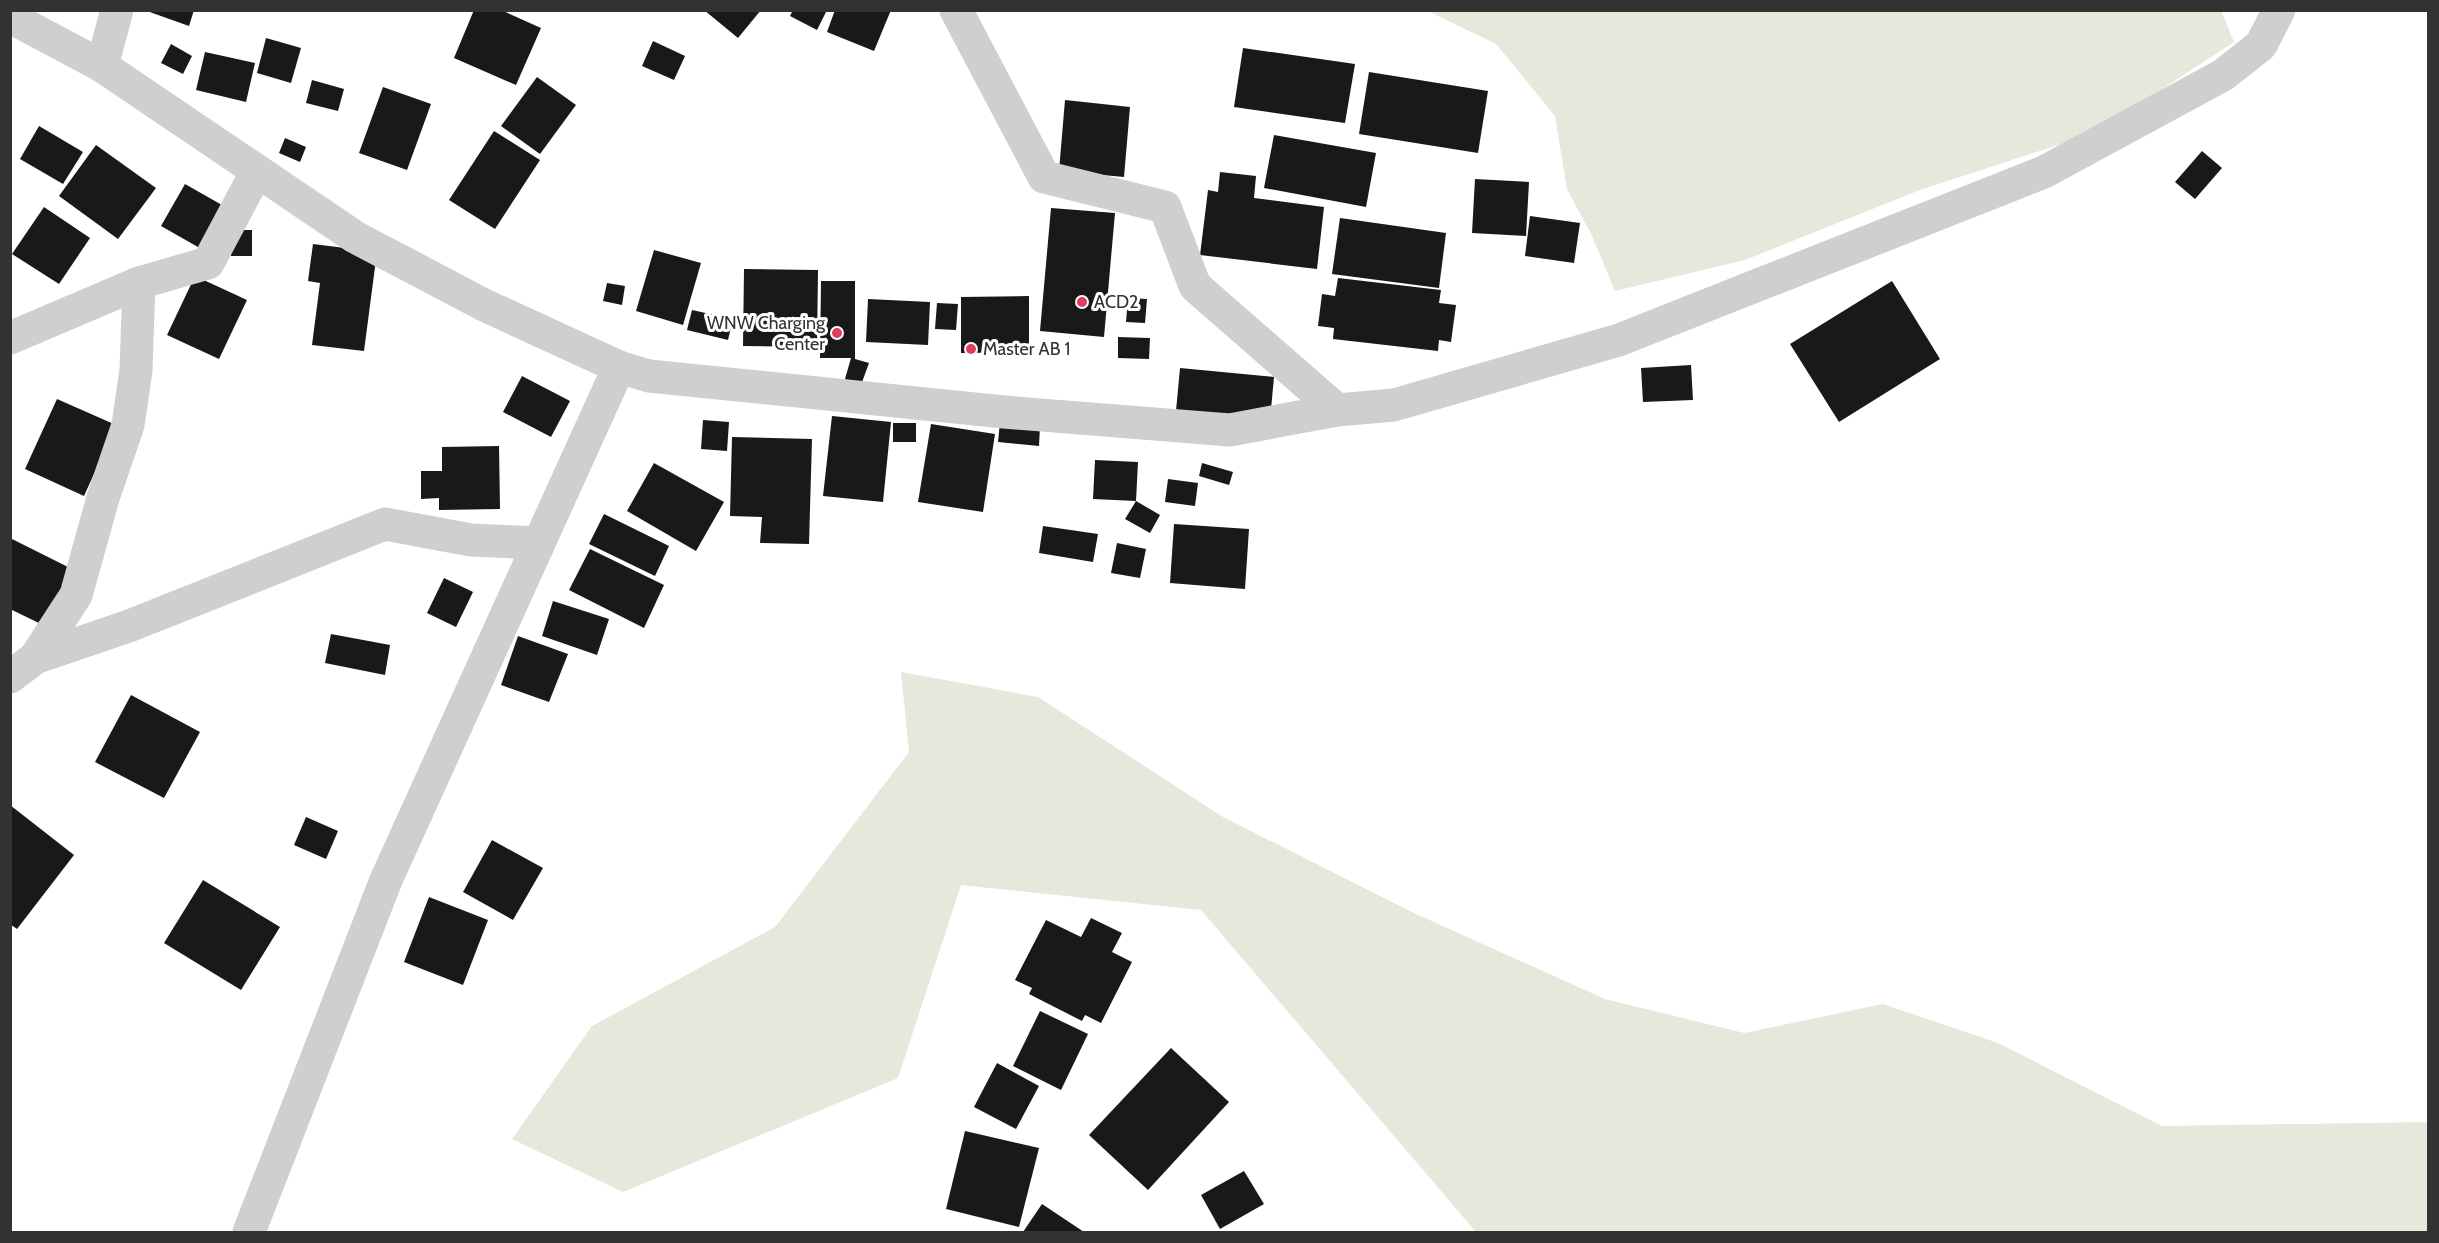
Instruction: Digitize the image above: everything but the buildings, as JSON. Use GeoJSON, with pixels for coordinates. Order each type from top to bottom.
{"type":"FeatureCollection","features":[{"type":"Feature","properties":{"kind":"street"},"geometry":{"type":"LineString","coordinates":[[102,66],[117,10]]}},
{"type":"Feature","properties":{"kind":"street"},"geometry":{"type":"LineString","coordinates":[[956,10],[1044,177],[1165,207],[1195,286],[1337,410]]}},
{"type":"Feature","properties":{"kind":"street"},"geometry":{"type":"LineString","coordinates":[[10,17],[102,66],[356,237],[484,305],[620,367],[649,376],[1004,412],[1230,430],[1337,410],[1394,405],[1619,340],[2044,172],[2223,75],[2261,45],[2279,10]]}},
{"type":"Feature","properties":{"kind":"street"},"geometry":{"type":"LineString","coordinates":[[10,338],[139,284],[208,263],[256,171]]}},
{"type":"Feature","properties":{"kind":"street"},"geometry":{"type":"LineString","coordinates":[[23,668],[76,595],[103,498],[128,424],[136,370],[139,284]]}},
{"type":"Feature","properties":{"kind":"street"},"geometry":{"type":"LineString","coordinates":[[249,1233],[386,880],[620,367]]}},
{"type":"Feature","properties":{"kind":"street"},"geometry":{"type":"LineString","coordinates":[[23,668],[385,524],[471,540],[539,543]]}},
{"type":"Feature","properties":{"kind":"shaded area"},"geometry":{"type":"Polygon","coordinates":[[[2221,10],[2234,42],[2095,133],[1920,190],[1745,260],[1615,291],[1592,236],[1567,189],[1555,116],[1496,44],[1428,11],[2221,10]]]}},
{"type":"Feature","properties":{"kind":"shaded area"},"geometry":{"type":"Polygon","coordinates":[[[901,672],[1038,697],[1223,817],[1414,913],[1605,999],[1744,1033],[1883,1004],[1998,1043],[2162,1126],[2428,1122],[2428,1232],[1476,1232],[1201,910],[961,885],[898,1078],[623,1192],[512,1139],[592,1026],[775,927],[909,752],[901,672]]]}},
{"type":"Feature","properties":{"kind":"place","name":"ACD2"},"geometry":{"type":"Point","coordinates":[1082,302]}},
{"type":"Feature","properties":{"kind":"place","name":"WNW Charging Center"},"geometry":{"type":"Point","coordinates":[837,333]}},
{"type":"Feature","properties":{"kind":"place","name":"Master AB 1"},"geometry":{"type":"Point","coordinates":[971,349]}}]}
